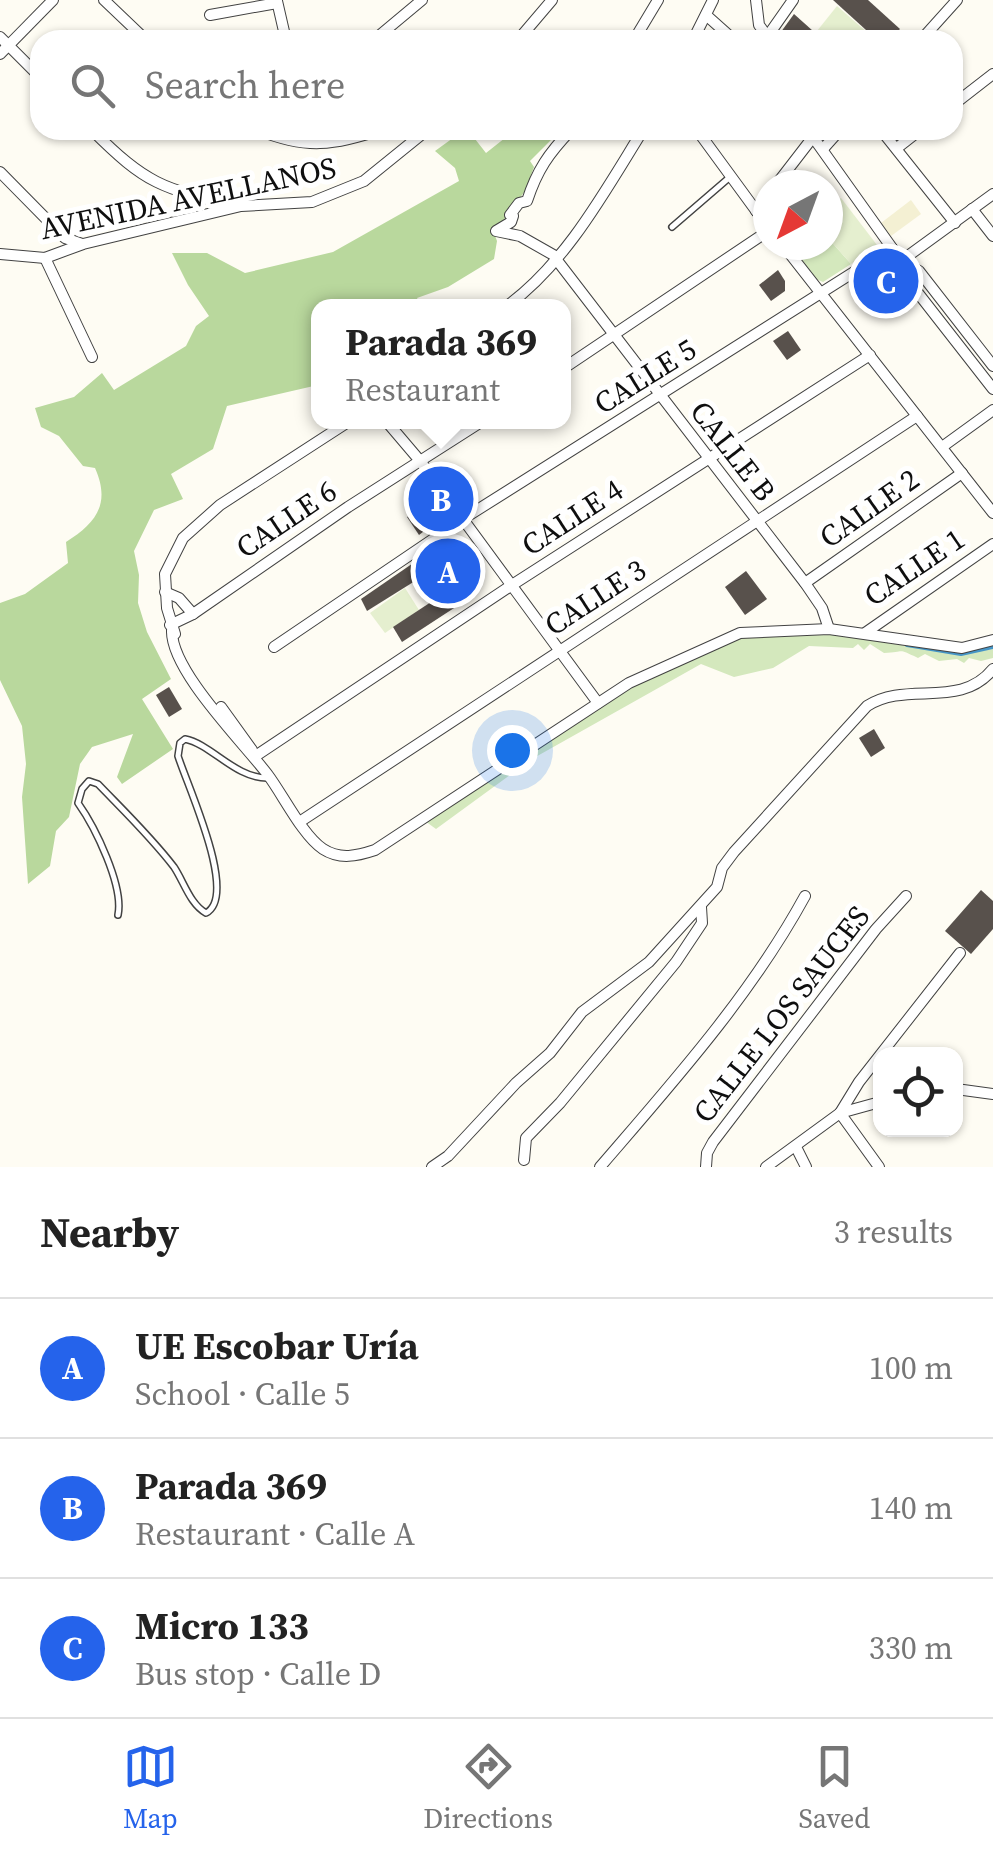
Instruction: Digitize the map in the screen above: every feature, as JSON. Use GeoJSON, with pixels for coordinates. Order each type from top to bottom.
{"type":"FeatureCollection","features":[{"type":"Feature","properties":{"kind":"street"},"geometry":{"type":"LineString","coordinates":[[30,69],[3,46],[53,0]]}},
{"type":"Feature","properties":{"kind":"street"},"geometry":{"type":"LineString","coordinates":[[104,0],[136,30]]}},
{"type":"Feature","properties":{"kind":"street"},"geometry":{"type":"LineString","coordinates":[[386,30],[422,0]]}},
{"type":"Feature","properties":{"kind":"street"},"geometry":{"type":"LineString","coordinates":[[526,30],[552,0]]}},
{"type":"Feature","properties":{"kind":"street"},"geometry":{"type":"LineString","coordinates":[[640,30],[658,0]]}},
{"type":"Feature","properties":{"kind":"street"},"geometry":{"type":"LineString","coordinates":[[699,30],[713,0]]}},
{"type":"Feature","properties":{"kind":"street"},"geometry":{"type":"LineString","coordinates":[[756,0],[762,30]]}},
{"type":"Feature","properties":{"kind":"street"},"geometry":{"type":"LineString","coordinates":[[772,30],[793,0]]}},
{"type":"Feature","properties":{"kind":"street"},"geometry":{"type":"LineString","coordinates":[[930,30],[957,0]]}},
{"type":"Feature","properties":{"kind":"street"},"geometry":{"type":"LineString","coordinates":[[210,16],[277,2],[284,30]]}},
{"type":"Feature","properties":{"kind":"street"},"geometry":{"type":"LineString","coordinates":[[706,15],[723,30]]}},
{"type":"Feature","properties":{"kind":"street"},"geometry":{"type":"LineString","coordinates":[[963,97],[993,74]]}},
{"type":"Feature","properties":{"kind":"street"},"geometry":{"type":"LineString","coordinates":[[102,140],[128,165],[170,190],[241,206]]}},
{"type":"Feature","properties":{"kind":"street"},"geometry":{"type":"LineString","coordinates":[[291,140],[327,145],[345,140]]}},
{"type":"Feature","properties":{"kind":"street","name":"AVENIDA AVELLANOS"},"geometry":{"type":"LineString","coordinates":[[0,254],[45,258],[83,244],[241,206],[312,202],[364,181],[414,140]]}},
{"type":"Feature","properties":{"kind":"street"},"geometry":{"type":"LineString","coordinates":[[557,258],[520,236],[496,231],[512,222],[510,215],[527,201],[542,162],[564,140]]}},
{"type":"Feature","properties":{"kind":"street"},"geometry":{"type":"LineString","coordinates":[[515,299],[557,258],[637,140]]}},
{"type":"Feature","properties":{"kind":"street"},"geometry":{"type":"LineString","coordinates":[[786,170],[807,140]]}},
{"type":"Feature","properties":{"kind":"street"},"geometry":{"type":"LineString","coordinates":[[816,140],[892,248],[907,279],[993,389]]}},
{"type":"Feature","properties":{"kind":"street"},"geometry":{"type":"LineString","coordinates":[[823,149],[831,140]]}},
{"type":"Feature","properties":{"kind":"street"},"geometry":{"type":"LineString","coordinates":[[890,140],[955,223]]}},
{"type":"Feature","properties":{"kind":"street"},"geometry":{"type":"LineString","coordinates":[[897,148],[907,140]]}},
{"type":"Feature","properties":{"kind":"street"},"geometry":{"type":"LineString","coordinates":[[706,142],[753,207]]}},
{"type":"Feature","properties":{"kind":"street"},"geometry":{"type":"LineString","coordinates":[[0,172],[65,238],[83,244]]}},
{"type":"Feature","properties":{"kind":"street"},"geometry":{"type":"LineString","coordinates":[[901,262],[993,194]]}},
{"type":"Feature","properties":{"kind":"street"},"geometry":{"type":"LineString","coordinates":[[972,209],[993,236]]}},
{"type":"Feature","properties":{"kind":"street"},"geometry":{"type":"LineString","coordinates":[[571,363],[753,238]]}},
{"type":"Feature","properties":{"kind":"street","name":"CALLE 5"},"geometry":{"type":"LineString","coordinates":[[274,646],[463,520],[892,248]]}},
{"type":"Feature","properties":{"kind":"street"},"geometry":{"type":"LineString","coordinates":[[45,258],[92,358]]}},
{"type":"Feature","properties":{"kind":"street","name":"CALLE B"},"geometry":{"type":"LineString","coordinates":[[557,258],[659,397],[805,583],[822,608],[829,629]]}},
{"type":"Feature","properties":{"kind":"street"},"geometry":{"type":"LineString","coordinates":[[795,260],[993,513]]}},
{"type":"Feature","properties":{"kind":"street"},"geometry":{"type":"LineString","coordinates":[[901,262],[919,271],[993,366]]}},
{"type":"Feature","properties":{"kind":"street","name":"CALLE 4"},"geometry":{"type":"LineString","coordinates":[[254,756],[870,356]]}},
{"type":"Feature","properties":{"kind":"street"},"geometry":{"type":"LineString","coordinates":[[942,447],[993,410]]}},
{"type":"Feature","properties":{"kind":"street","name":"CALLE 3"},"geometry":{"type":"LineString","coordinates":[[301,821],[917,416]]}},
{"type":"Feature","properties":{"kind":"street"},"geometry":{"type":"LineString","coordinates":[[338,429],[200,521],[183,538],[165,574],[171,628],[204,686],[301,821],[322,848],[332,853],[347,856],[374,850],[598,702],[654,670],[740,632],[829,629],[962,648],[993,640]]}},
{"type":"Feature","properties":{"kind":"street"},"geometry":{"type":"LineString","coordinates":[[393,429],[598,702]]}},
{"type":"Feature","properties":{"kind":"street","name":"CALLE 6"},"geometry":{"type":"LineString","coordinates":[[171,628],[470,429]]}},
{"type":"Feature","properties":{"kind":"street","name":"CALLE 2"},"geometry":{"type":"LineString","coordinates":[[805,583],[962,473]]}},
{"type":"Feature","properties":{"kind":"street","name":"CALLE 1"},"geometry":{"type":"LineString","coordinates":[[865,634],[993,544]]}},
{"type":"Feature","properties":{"kind":"street"},"geometry":{"type":"LineString","coordinates":[[165,592],[179,598],[193,614]]}},
{"type":"Feature","properties":{"kind":"street"},"geometry":{"type":"LineString","coordinates":[[432,1167],[448,1156],[516,1083],[550,1053],[582,1012],[650,962],[717,887],[722,868],[782,795],[867,706],[889,695],[968,689],[993,670]]}},
{"type":"Feature","properties":{"kind":"street"},"geometry":{"type":"LineString","coordinates":[[600,1167],[662,1095],[778,946],[805,896]]}},
{"type":"Feature","properties":{"kind":"street","name":"CALLE LOS SAUCES"},"geometry":{"type":"LineString","coordinates":[[706,1167],[713,1142],[876,929],[906,896]]}},
{"type":"Feature","properties":{"kind":"street"},"geometry":{"type":"LineString","coordinates":[[524,1160],[526,1138],[560,1103],[676,962],[702,923],[701,907]]}},
{"type":"Feature","properties":{"kind":"street"},"geometry":{"type":"LineString","coordinates":[[840,1113],[858,1082],[960,954]]}},
{"type":"Feature","properties":{"kind":"street"},"geometry":{"type":"LineString","coordinates":[[963,1090],[993,1094]]}},
{"type":"Feature","properties":{"kind":"street"},"geometry":{"type":"LineString","coordinates":[[766,1167],[840,1113],[873,1104]]}},
{"type":"Feature","properties":{"kind":"street"},"geometry":{"type":"LineString","coordinates":[[840,1113],[878,1167]]}},
{"type":"Feature","properties":{"kind":"street"},"geometry":{"type":"LineString","coordinates":[[796,1146],[806,1167]]}},
{"type":"Feature","properties":{"kind":"lane"},"geometry":{"type":"LineString","coordinates":[[672,227],[730,177]]}},
{"type":"Feature","properties":{"kind":"lane"},"geometry":{"type":"LineString","coordinates":[[118,914],[117,892],[100,844],[78,804],[90,781],[98,784],[175,868],[198,908],[206,913],[218,899],[216,878],[210,846],[178,756],[180,744],[186,739],[193,740],[254,778],[270,778]]}},
{"type":"Feature","properties":{"kind":"shaded area"},"geometry":{"type":"Polygon","coordinates":[[[911,200],[921,214],[891,236],[881,223],[911,200]]]}},
{"type":"Feature","properties":{"kind":"green space"},"geometry":{"type":"Polygon","coordinates":[[[837,6],[865,30],[818,30],[837,6]]]}},
{"type":"Feature","properties":{"kind":"green space"},"geometry":{"type":"Polygon","coordinates":[[[450,140],[476,140],[486,153],[502,140],[551,140],[530,161],[534,167],[525,191],[494,233],[494,259],[448,287],[418,299],[311,299],[311,387],[227,406],[213,449],[171,474],[183,499],[154,510],[134,551],[139,575],[138,603],[147,632],[171,679],[142,699],[173,749],[122,784],[117,777],[133,734],[92,747],[80,764],[69,817],[56,831],[50,866],[28,884],[22,797],[26,764],[22,726],[0,680],[0,603],[25,594],[68,563],[66,542],[93,520],[101,502],[95,468],[83,466],[59,436],[41,427],[35,408],[74,397],[102,373],[114,390],[186,346],[196,326],[209,316],[172,253],[207,253],[245,273],[333,252],[459,181],[455,168],[435,151],[450,140]]]}},
{"type":"Feature","properties":{"kind":"green space"},"geometry":{"type":"Polygon","coordinates":[[[843,201],[877,245],[851,264],[843,255],[843,201]]]}},
{"type":"Feature","properties":{"kind":"green space"},"geometry":{"type":"Polygon","coordinates":[[[843,255],[851,264],[823,282],[802,260],[843,260],[843,255]]]}},
{"type":"Feature","properties":{"kind":"green space"},"geometry":{"type":"Polygon","coordinates":[[[451,559],[463,581],[431,605],[415,582],[451,559]]]}},
{"type":"Feature","properties":{"kind":"green space"},"geometry":{"type":"Polygon","coordinates":[[[405,588],[419,610],[385,633],[370,613],[405,588]]]}},
{"type":"Feature","properties":{"kind":"green space"},"geometry":{"type":"Polygon","coordinates":[[[836,635],[960,654],[993,649],[993,658],[969,658],[964,663],[957,659],[939,661],[925,654],[918,658],[901,651],[884,653],[870,644],[864,650],[858,644],[853,648],[809,646],[773,668],[734,677],[701,664],[532,759],[436,829],[425,821],[596,706],[649,677],[743,636],[836,635]]]}},
{"type":"Feature","properties":{"kind":"building"},"geometry":{"type":"Polygon","coordinates":[[[833,0],[868,0],[900,29],[866,30],[833,0]]]}},
{"type":"Feature","properties":{"kind":"building"},"geometry":{"type":"Polygon","coordinates":[[[794,14],[812,30],[782,30],[794,14]]]}},
{"type":"Feature","properties":{"kind":"building"},"geometry":{"type":"Polygon","coordinates":[[[778,270],[785,281],[785,291],[771,301],[759,285],[778,270]]]}},
{"type":"Feature","properties":{"kind":"building"},"geometry":{"type":"Polygon","coordinates":[[[788,331],[801,350],[787,360],[773,341],[788,331]]]}},
{"type":"Feature","properties":{"kind":"building"},"geometry":{"type":"Polygon","coordinates":[[[426,504],[434,516],[432,525],[419,535],[407,517],[426,504]]]}},
{"type":"Feature","properties":{"kind":"building"},"geometry":{"type":"Polygon","coordinates":[[[422,557],[431,571],[367,611],[361,599],[422,557]]]}},
{"type":"Feature","properties":{"kind":"building"},"geometry":{"type":"Polygon","coordinates":[[[746,571],[767,599],[745,615],[725,587],[746,571]]]}},
{"type":"Feature","properties":{"kind":"building"},"geometry":{"type":"Polygon","coordinates":[[[463,581],[474,595],[402,642],[393,627],[463,581]]]}},
{"type":"Feature","properties":{"kind":"building"},"geometry":{"type":"Polygon","coordinates":[[[169,687],[182,709],[169,717],[156,695],[169,687]]]}},
{"type":"Feature","properties":{"kind":"building"},"geometry":{"type":"Polygon","coordinates":[[[874,729],[885,748],[871,757],[859,738],[874,729]]]}},
{"type":"Feature","properties":{"kind":"building"},"geometry":{"type":"Polygon","coordinates":[[[981,890],[993,901],[993,929],[971,954],[945,931],[981,890]]]}},
{"type":"Feature","properties":{"kind":"waterway"},"geometry":{"type":"LineString","coordinates":[[907,645],[961,654],[993,647]]}},
{"type":"Feature","properties":{"kind":"place","name":"Micro 133"},"geometry":{"type":"Point","coordinates":[886,281]}},
{"type":"Feature","properties":{"kind":"place","name":"Parada 369"},"geometry":{"type":"Point","coordinates":[441,499]}},
{"type":"Feature","properties":{"kind":"place","name":"UE Escobar Uría"},"geometry":{"type":"Point","coordinates":[448,571]}}]}
